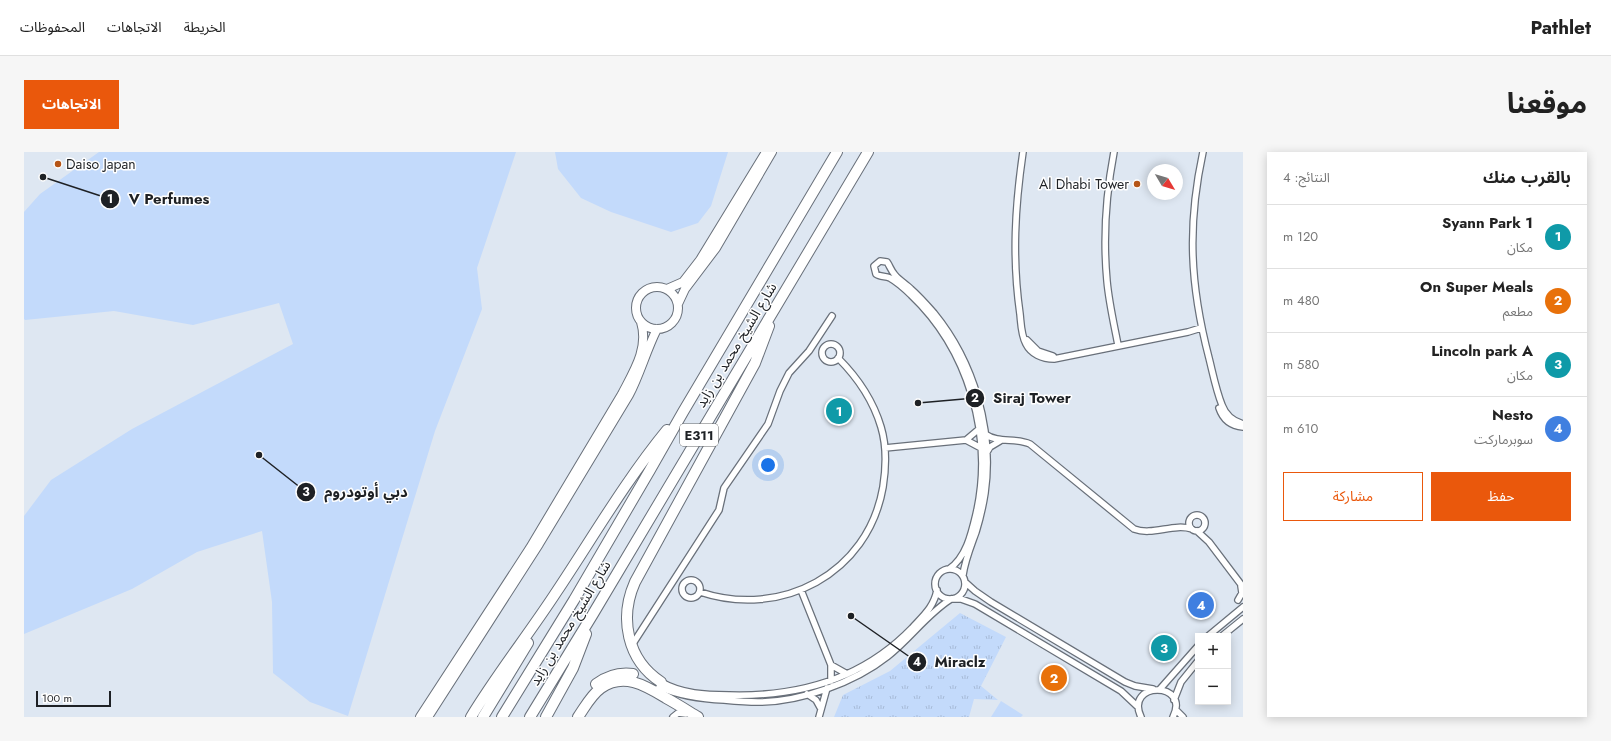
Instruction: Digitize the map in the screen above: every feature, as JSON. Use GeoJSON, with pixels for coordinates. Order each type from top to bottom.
{"type":"FeatureCollection","features":[{"type":"Feature","properties":{"kind":"highway","name":"شارع الشيخ محمد بن زايد"},"geometry":{"type":"LineString","coordinates":[[502,717],[638,491],[837,152]]}},
{"type":"Feature","properties":{"kind":"highway","name":"شارع الشيخ محمد بن زايد"},"geometry":{"type":"LineString","coordinates":[[530,717],[868,152]]}},
{"type":"Feature","properties":{"kind":"highway"},"geometry":{"type":"LineString","coordinates":[[660,684],[643,666],[628,635],[626,617],[632,590],[755,363],[776,305]]}},
{"type":"Feature","properties":{"kind":"highway"},"geometry":{"type":"LineString","coordinates":[[471,717],[556,592],[633,473],[683,412]]}},
{"type":"Feature","properties":{"kind":"highway"},"geometry":{"type":"LineString","coordinates":[[483,717],[522,653],[556,592]]}},
{"type":"Feature","properties":{"kind":"highway"},"geometry":{"type":"LineString","coordinates":[[546,717],[573,668],[593,614]]}},
{"type":"Feature","properties":{"kind":"highway"},"geometry":{"type":"LineString","coordinates":[[573,717],[592,688],[607,677],[619,674],[631,674],[660,684]]}},
{"type":"Feature","properties":{"kind":"highway"},"geometry":{"type":"LineString","coordinates":[[578,717],[596,693],[602,688],[612,682],[624,680],[640,683],[698,717]]}},
{"type":"Feature","properties":{"kind":"street"},"geometry":{"type":"LineString","coordinates":[[420,717],[530,548],[622,394],[634,371],[640,355],[644,333],[636,307],[640,295],[650,288],[656,287],[667,289],[683,282],[700,260],[766,152]]}},
{"type":"Feature","properties":{"kind":"street"},"geometry":{"type":"LineString","coordinates":[[641,322],[650,328],[657,329],[663,328],[673,322],[677,316],[678,304],[685,290],[716,248],[772,152]]}},
{"type":"Feature","properties":{"kind":"street"},"geometry":{"type":"LineString","coordinates":[[1023,152],[1017,197],[1014,249],[1022,331],[1028,342],[1038,351],[1050,356],[1063,356],[1202,330]]}},
{"type":"Feature","properties":{"kind":"street"},"geometry":{"type":"LineString","coordinates":[[1114,152],[1108,192],[1106,262],[1110,302],[1118,345]]}},
{"type":"Feature","properties":{"kind":"street"},"geometry":{"type":"LineString","coordinates":[[1203,152],[1194,200],[1192,240],[1194,278],[1202,330],[1219,397],[1224,411],[1229,417],[1243,424]]}},
{"type":"Feature","properties":{"kind":"street"},"geometry":{"type":"LineString","coordinates":[[963,576],[966,560],[981,512],[986,472],[984,450],[970,391],[962,368],[950,346],[929,315],[911,295],[891,279],[878,276],[876,274],[874,266],[880,261],[887,262],[895,275],[920,297],[951,338],[962,357],[973,384],[981,412],[985,434],[984,450],[981,483],[975,518],[963,554],[957,563],[937,576],[935,582],[937,590],[942,597],[961,599],[975,604],[1121,690],[1138,707],[1141,717]]}},
{"type":"Feature","properties":{"kind":"street"},"geometry":{"type":"LineString","coordinates":[[667,289],[676,298],[678,304]]}},
{"type":"Feature","properties":{"kind":"street"},"geometry":{"type":"LineString","coordinates":[[632,645],[719,510],[724,488],[768,424],[780,391],[792,368],[809,351],[832,316]]}},
{"type":"Feature","properties":{"kind":"street"},"geometry":{"type":"LineString","coordinates":[[428,717],[540,544],[625,401],[636,381],[647,348],[657,329]]}},
{"type":"Feature","properties":{"kind":"street"},"geometry":{"type":"LineString","coordinates":[[700,592],[729,599],[747,601],[776,598],[801,590],[823,578],[843,563],[859,544],[872,522],[882,492],[885,473],[885,448],[881,428],[875,410],[865,390],[853,373],[838,358]]}},
{"type":"Feature","properties":{"kind":"street"},"geometry":{"type":"LineString","coordinates":[[1219,397],[1218,406],[1222,417],[1232,424],[1243,427]]}},
{"type":"Feature","properties":{"kind":"street"},"geometry":{"type":"LineString","coordinates":[[885,448],[966,440],[979,430]]}},
{"type":"Feature","properties":{"kind":"street"},"geometry":{"type":"LineString","coordinates":[[985,434],[1000,440],[1021,440],[1030,444],[1134,528],[1146,532],[1179,527],[1195,530],[1202,529],[1205,525]]}},
{"type":"Feature","properties":{"kind":"street"},"geometry":{"type":"LineString","coordinates":[[966,440],[984,450]]}},
{"type":"Feature","properties":{"kind":"street"},"geometry":{"type":"LineString","coordinates":[[984,450],[1000,440]]}},
{"type":"Feature","properties":{"kind":"street"},"geometry":{"type":"LineString","coordinates":[[1179,527],[1195,515],[1200,515],[1205,520],[1209,542]]}},
{"type":"Feature","properties":{"kind":"street"},"geometry":{"type":"LineString","coordinates":[[1191,518],[1190,525],[1209,542],[1242,587],[1242,594],[1238,600]]}},
{"type":"Feature","properties":{"kind":"street"},"geometry":{"type":"LineString","coordinates":[[949,569],[957,570],[963,576],[965,582],[991,602],[1125,682],[1135,686],[1160,689],[1169,692],[1174,700],[1176,710],[1183,717]]}},
{"type":"Feature","properties":{"kind":"street"},"geometry":{"type":"LineString","coordinates":[[660,684],[692,697],[746,702],[783,700],[827,688],[850,680],[875,666],[907,640],[940,606],[962,593],[965,582]]}},
{"type":"Feature","properties":{"kind":"street"},"geometry":{"type":"LineString","coordinates":[[801,590],[831,665],[831,681]]}},
{"type":"Feature","properties":{"kind":"street"},"geometry":{"type":"LineString","coordinates":[[660,684],[700,694],[756,696],[790,692],[831,681],[863,666],[906,634],[929,610],[934,601],[937,590]]}},
{"type":"Feature","properties":{"kind":"street"},"geometry":{"type":"LineString","coordinates":[[1212,633],[1243,607]]}},
{"type":"Feature","properties":{"kind":"street"},"geometry":{"type":"LineString","coordinates":[[1226,633],[1243,619]]}},
{"type":"Feature","properties":{"kind":"street"},"geometry":{"type":"LineString","coordinates":[[1160,689],[1195,649]]}},
{"type":"Feature","properties":{"kind":"street"},"geometry":{"type":"LineString","coordinates":[[831,665],[847,674]]}},
{"type":"Feature","properties":{"kind":"street"},"geometry":{"type":"LineString","coordinates":[[1174,700],[1181,682],[1195,665]]}},
{"type":"Feature","properties":{"kind":"street"},"geometry":{"type":"LineString","coordinates":[[819,717],[827,688]]}},
{"type":"Feature","properties":{"kind":"street"},"geometry":{"type":"LineString","coordinates":[[1138,707],[1142,696],[1153,689]]}},
{"type":"Feature","properties":{"kind":"street"},"geometry":{"type":"LineString","coordinates":[[807,694],[816,700],[821,709]]}},
{"type":"Feature","properties":{"kind":"street"},"geometry":{"type":"LineString","coordinates":[[1173,717],[1176,710]]}},
{"type":"Feature","properties":{"kind":"street"},"geometry":{"type":"LineString","coordinates":[[673,717],[675,714],[681,712],[687,714],[689,717]]}},
{"type":"Feature","properties":{"kind":"green space"},"geometry":{"type":"Polygon","coordinates":[[[99,152],[516,152],[477,268],[482,309],[435,431],[348,716],[310,702],[273,673],[272,602],[262,531],[197,552],[132,589],[24,634],[24,516],[51,480],[132,429],[293,344],[279,303],[193,325],[114,311],[25,320],[24,212],[40,194],[99,152]]]}},
{"type":"Feature","properties":{"kind":"green space"},"geometry":{"type":"Polygon","coordinates":[[[555,152],[728,152],[711,206],[698,223],[671,232],[611,212],[581,198],[558,169],[555,152]]]}},
{"type":"Feature","properties":{"kind":"green space"},"geometry":{"type":"Polygon","coordinates":[[[960,613],[1006,637],[981,686],[998,700],[974,699],[969,717],[834,717],[843,695],[890,671],[960,613]]]}},
{"type":"Feature","properties":{"kind":"green space"},"geometry":{"type":"Polygon","coordinates":[[[1001,701],[1023,715],[1021,717],[991,717],[1001,701]]]}},
{"type":"Feature","properties":{"kind":"place","name":"Daiso Japan"},"geometry":{"type":"Point","coordinates":[58,164]}},
{"type":"Feature","properties":{"kind":"place","name":"V Perfumes"},"geometry":{"type":"Point","coordinates":[43,177]}},
{"type":"Feature","properties":{"kind":"place","name":"Al Dhabi Tower"},"geometry":{"type":"Point","coordinates":[1137,184]}},
{"type":"Feature","properties":{"kind":"place","name":"Siraj Tower"},"geometry":{"type":"Point","coordinates":[918,403]}},
{"type":"Feature","properties":{"kind":"place","name":"Syann Park 1"},"geometry":{"type":"Point","coordinates":[839,411]}},
{"type":"Feature","properties":{"kind":"place","name":"دبي أوتودروم"},"geometry":{"type":"Point","coordinates":[259,455]}},
{"type":"Feature","properties":{"kind":"place","name":"Nesto"},"geometry":{"type":"Point","coordinates":[1201,605]}},
{"type":"Feature","properties":{"kind":"place","name":"Miraclz"},"geometry":{"type":"Point","coordinates":[851,616]}},
{"type":"Feature","properties":{"kind":"place","name":"Lincoln park A"},"geometry":{"type":"Point","coordinates":[1164,648]}},
{"type":"Feature","properties":{"kind":"place","name":"On Super Meals"},"geometry":{"type":"Point","coordinates":[1054,678]}}]}
